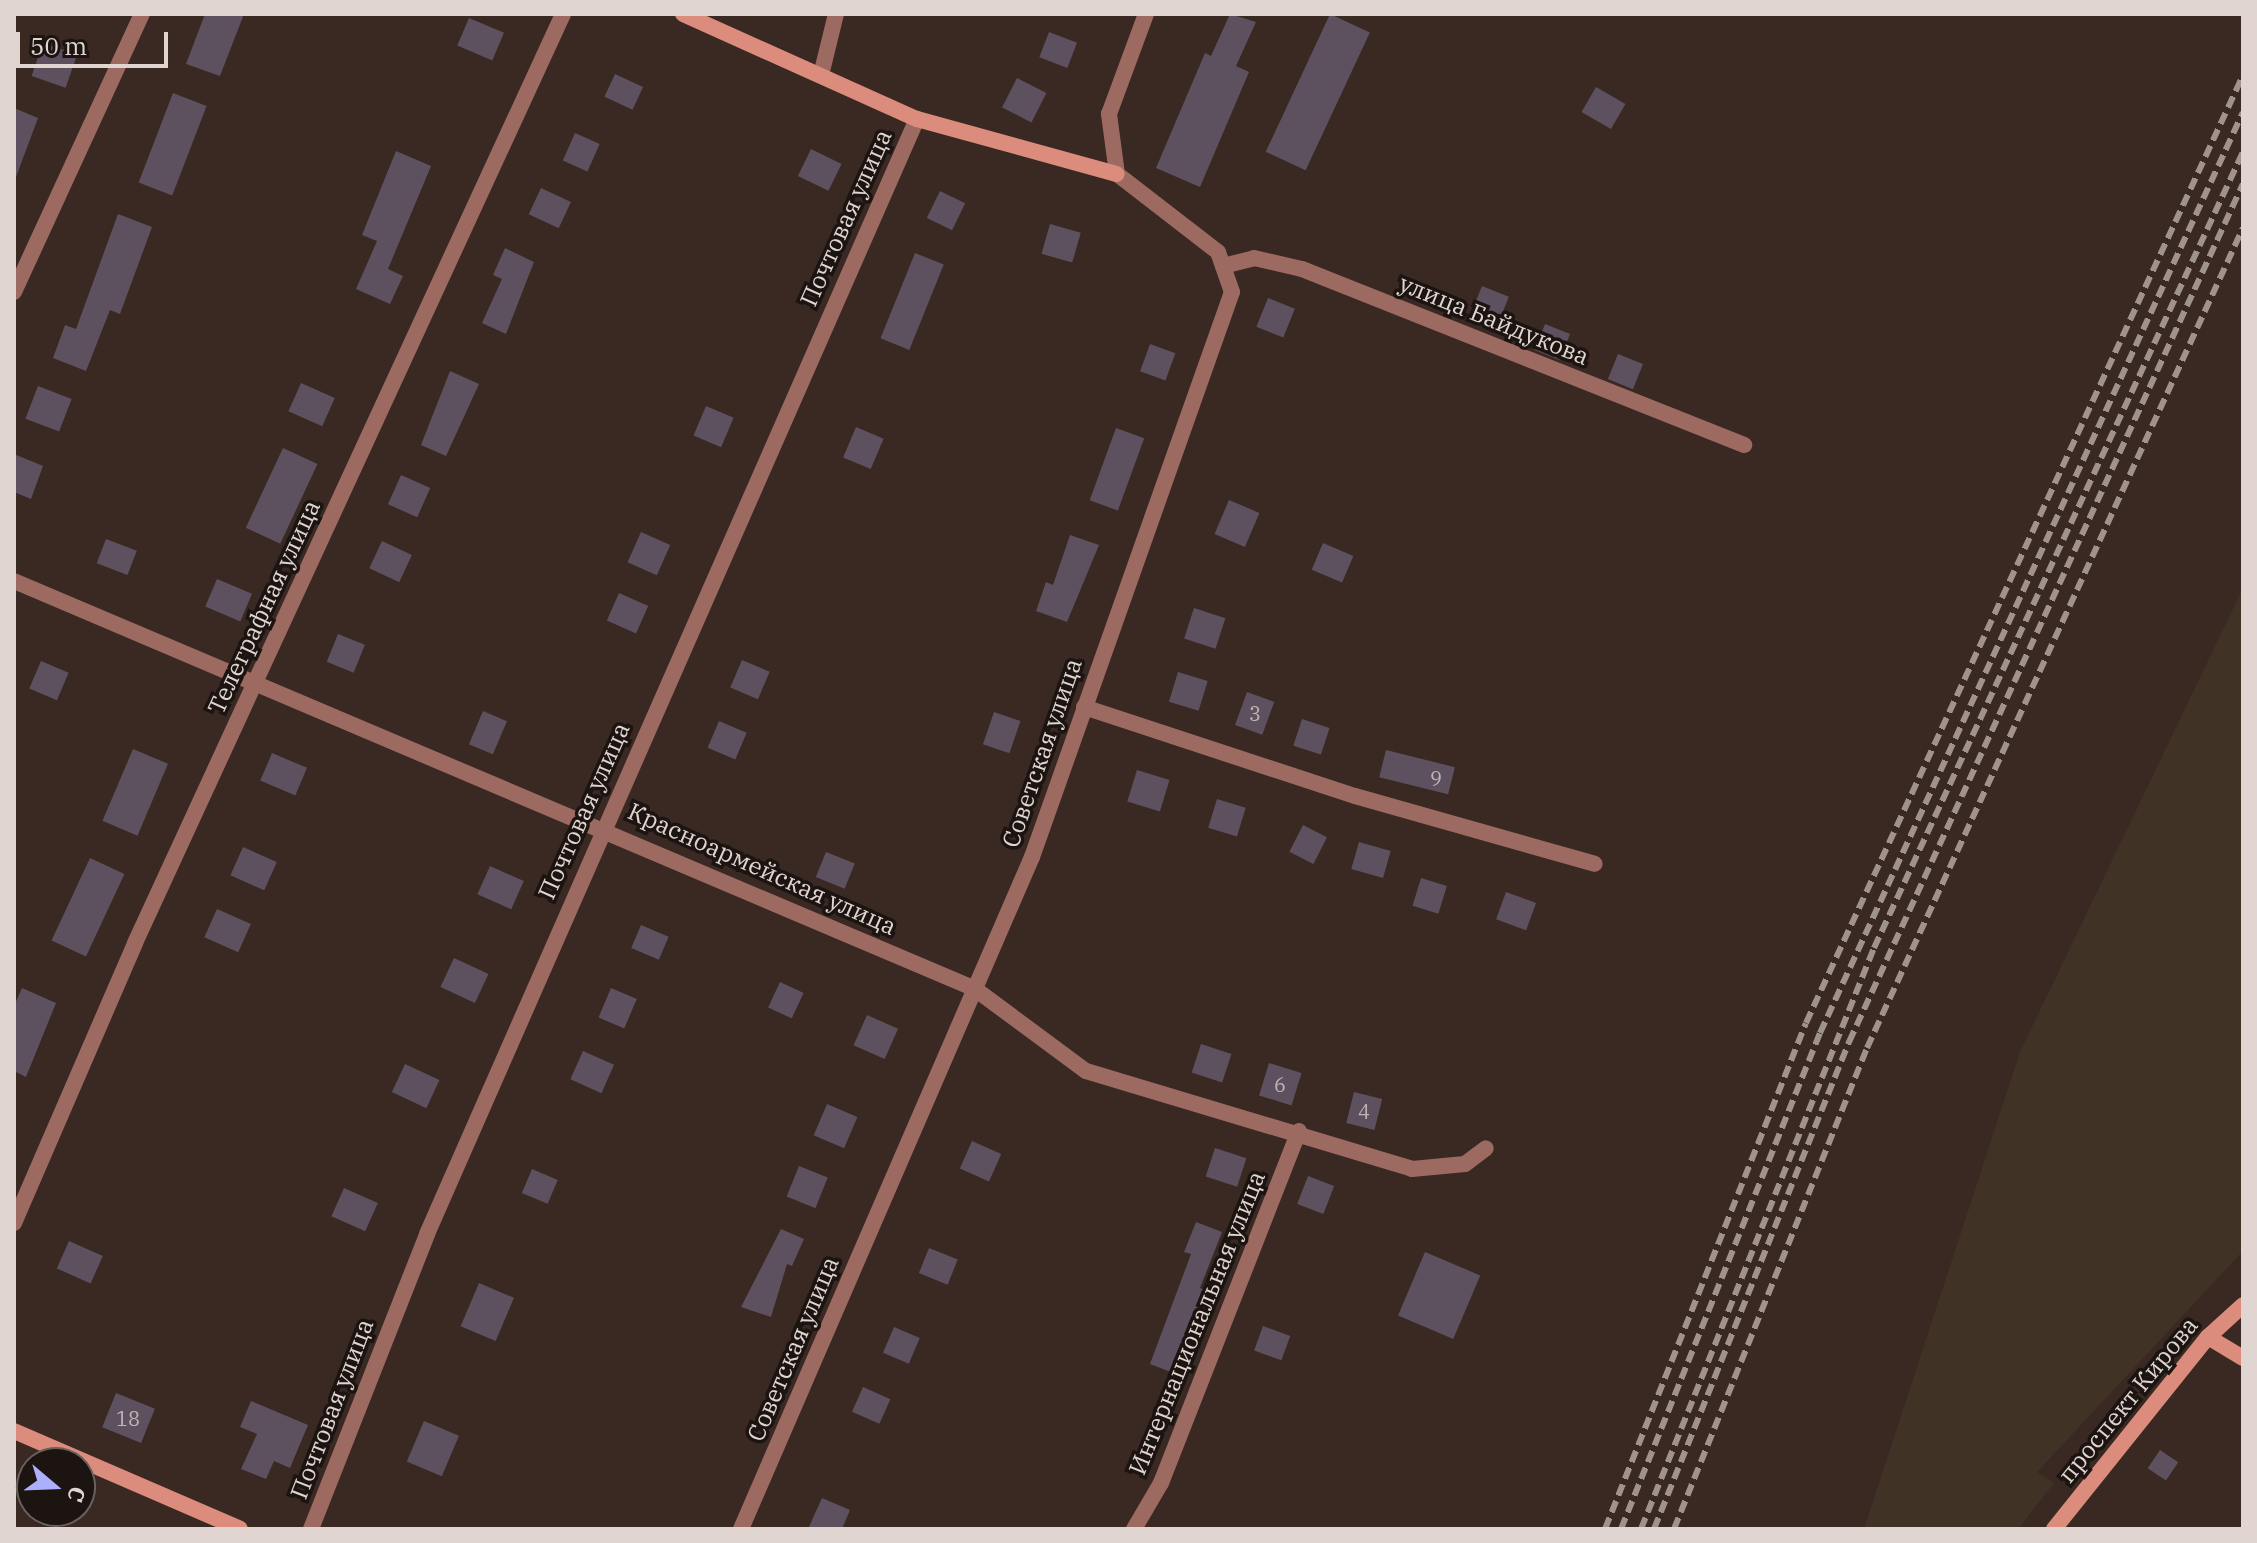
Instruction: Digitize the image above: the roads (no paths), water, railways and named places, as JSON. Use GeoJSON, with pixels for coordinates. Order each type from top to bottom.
{"type":"FeatureCollection","features":[{"type":"Feature","properties":{"kind":"street"},"geometry":{"type":"LineString","coordinates":[[14,292],[142,14]]}},
{"type":"Feature","properties":{"kind":"street","name":"Телеграфная улица"},"geometry":{"type":"LineString","coordinates":[[14,1223],[256,680],[563,14]]}},
{"type":"Feature","properties":{"kind":"street"},"geometry":{"type":"LineString","coordinates":[[683,14],[822,71],[917,119],[1117,174],[1218,252],[1223,266]]}},
{"type":"Feature","properties":{"kind":"street"},"geometry":{"type":"LineString","coordinates":[[822,71],[836,14]]}},
{"type":"Feature","properties":{"kind":"street"},"geometry":{"type":"LineString","coordinates":[[1117,174],[1109,114],[1146,14]]}},
{"type":"Feature","properties":{"kind":"street","name":"Почтовая улица"},"geometry":{"type":"LineString","coordinates":[[311,1529],[427,1234],[603,826],[917,119]]}},
{"type":"Feature","properties":{"kind":"street","name":"улица Байдукова"},"geometry":{"type":"LineString","coordinates":[[1223,266],[1254,258],[1302,269],[1744,445]]}},
{"type":"Feature","properties":{"kind":"street","name":"Советская улица"},"geometry":{"type":"LineString","coordinates":[[741,1529],[1032,857],[1232,292],[1223,266]]}},
{"type":"Feature","properties":{"kind":"street","name":"Красноармейская улица"},"geometry":{"type":"LineString","coordinates":[[14,581],[603,826],[975,989],[1086,1071],[1412,1169],[1465,1164],[1486,1148]]}},
{"type":"Feature","properties":{"kind":"street"},"geometry":{"type":"LineString","coordinates":[[1084,707],[1355,796],[1595,864]]}},
{"type":"Feature","properties":{"kind":"street","name":"Интернациональная улица"},"geometry":{"type":"LineString","coordinates":[[1134,1529],[1161,1483],[1298,1134]]}},
{"type":"Feature","properties":{"kind":"street","name":"проспект Кирова"},"geometry":{"type":"LineString","coordinates":[[2054,1529],[2208,1337],[2243,1305]]}},
{"type":"Feature","properties":{"kind":"street"},"geometry":{"type":"LineString","coordinates":[[2208,1337],[2243,1358]]}},
{"type":"Feature","properties":{"kind":"street"},"geometry":{"type":"LineString","coordinates":[[14,1431],[240,1529]]}},
{"type":"Feature","properties":{"kind":"railway"},"geometry":{"type":"LineString","coordinates":[[1605,1529],[1806,1023],[2243,75]]}},
{"type":"Feature","properties":{"kind":"railway"},"geometry":{"type":"LineString","coordinates":[[1621,1529],[1820,1033],[2243,112]]}},
{"type":"Feature","properties":{"kind":"railway"},"geometry":{"type":"LineString","coordinates":[[1641,1529],[1874,948],[2243,152]]}},
{"type":"Feature","properties":{"kind":"railway"},"geometry":{"type":"LineString","coordinates":[[1654,1529],[1849,1042],[2243,184]]}},
{"type":"Feature","properties":{"kind":"railway"},"geometry":{"type":"LineString","coordinates":[[1674,1529],[1867,1048],[2243,228]]}}]}
